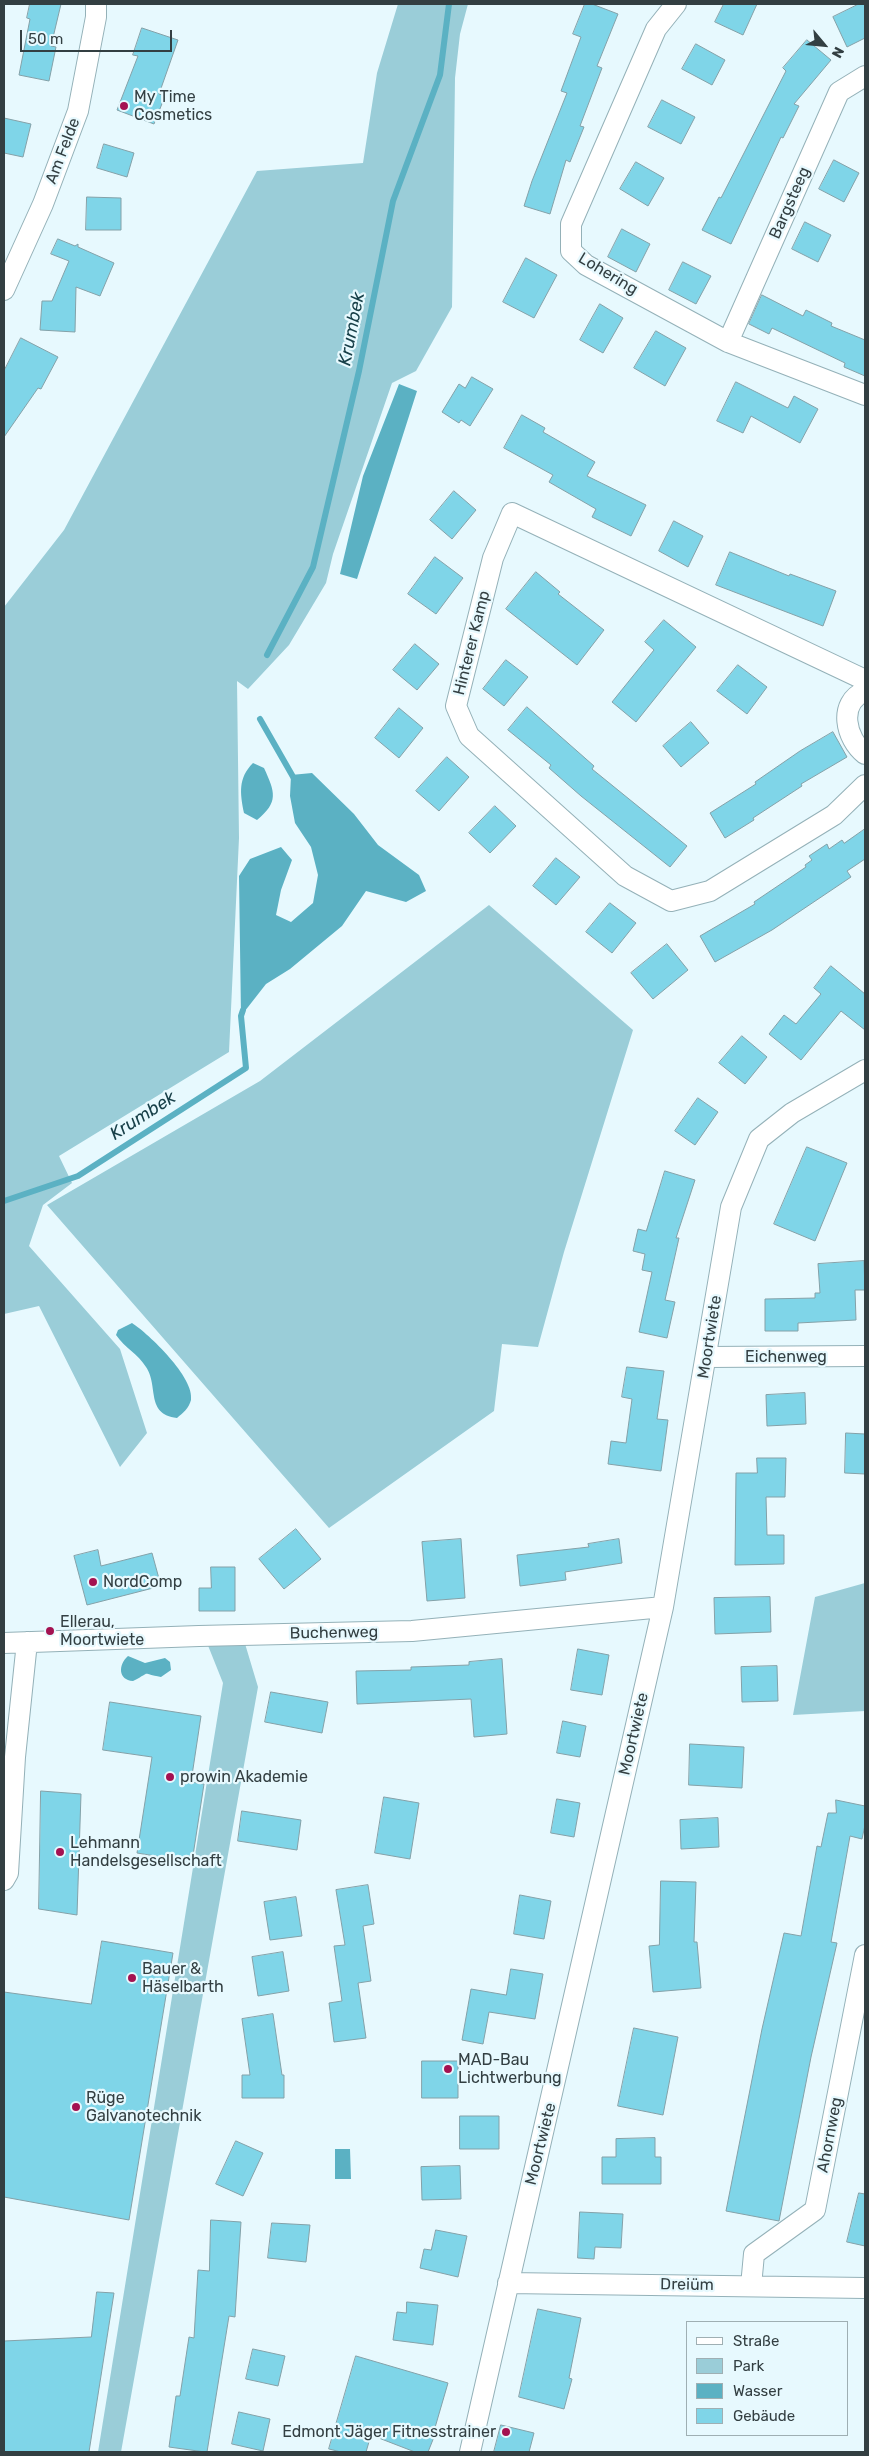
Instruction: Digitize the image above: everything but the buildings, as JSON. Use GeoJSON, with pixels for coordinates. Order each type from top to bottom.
{"type":"FeatureCollection","features":[{"type":"Feature","properties":{"kind":"street","name":"Am Felde"},"geometry":{"type":"LineString","coordinates":[[4,290],[44,204],[78,111],[96,16],[96,4]]}},
{"type":"Feature","properties":{"kind":"street","name":"Lohering"},"geometry":{"type":"LineString","coordinates":[[676,4],[656,29],[572,224],[571,251],[586,265],[728,342],[865,395]]}},
{"type":"Feature","properties":{"kind":"street","name":"Bargsteeg"},"geometry":{"type":"LineString","coordinates":[[728,342],[839,92],[865,76]]}},
{"type":"Feature","properties":{"kind":"street","name":"Hinterer Kamp"},"geometry":{"type":"LineString","coordinates":[[865,680],[512,513],[493,558],[456,706],[469,736],[625,876],[671,901],[710,891],[834,815],[865,785]]}},
{"type":"Feature","properties":{"kind":"street"},"geometry":{"type":"LineString","coordinates":[[865,691],[860,693],[850,706],[846,726],[856,747],[865,754]]}},
{"type":"Feature","properties":{"kind":"street","name":"Moortwiete"},"geometry":{"type":"LineString","coordinates":[[470,2452],[563,2053],[663,1607],[731,1207],[759,1139],[792,1114],[865,1070]]}},
{"type":"Feature","properties":{"kind":"street","name":"Eichenweg"},"geometry":{"type":"LineString","coordinates":[[707,1357],[865,1356]]}},
{"type":"Feature","properties":{"kind":"street","name":"Buchenweg"},"geometry":{"type":"LineString","coordinates":[[4,1644],[412,1631],[663,1607]]}},
{"type":"Feature","properties":{"kind":"street"},"geometry":{"type":"LineString","coordinates":[[4,1880],[8,1873],[15,1757],[27,1642]]}},
{"type":"Feature","properties":{"kind":"street","name":"Ahornweg"},"geometry":{"type":"LineString","coordinates":[[751,2286],[754,2254],[815,2210],[865,1955]]}},
{"type":"Feature","properties":{"kind":"street","name":"Dreiüm"},"geometry":{"type":"LineString","coordinates":[[508,2283],[865,2288]]}},
{"type":"Feature","properties":{"kind":"green space"},"geometry":{"type":"Polygon","coordinates":[[[398,4],[468,4],[460,34],[455,78],[452,307],[416,371],[392,383],[333,554],[326,583],[289,645],[248,689],[237,681],[239,838],[229,1052],[59,1156],[72,1183],[43,1205],[29,1246],[120,1349],[147,1433],[120,1467],[39,1306],[4,1314],[4,607],[64,530],[257,171],[363,163],[377,73],[398,4]]]}},
{"type":"Feature","properties":{"kind":"green space"},"geometry":{"type":"Polygon","coordinates":[[[489,905],[633,1030],[564,1252],[538,1347],[502,1344],[494,1411],[329,1528],[47,1205],[260,1081],[489,905]]]}},
{"type":"Feature","properties":{"kind":"green space"},"geometry":{"type":"Polygon","coordinates":[[[865,1583],[865,1711],[793,1715],[815,1597],[865,1583]]]}},
{"type":"Feature","properties":{"kind":"green space"},"geometry":{"type":"Polygon","coordinates":[[[243,1637],[258,1687],[121,2452],[98,2452],[223,1683],[205,1638],[243,1637]]]}},
{"type":"Feature","properties":{"kind":"water"},"geometry":{"type":"Polygon","coordinates":[[[399,384],[417,391],[357,579],[340,574],[363,476],[399,384]]]}},
{"type":"Feature","properties":{"kind":"water"},"geometry":{"type":"Polygon","coordinates":[[[253,763],[264,768],[271,784],[273,796],[269,808],[257,820],[244,813],[241,792],[245,774],[253,763]]]}},
{"type":"Feature","properties":{"kind":"water"},"geometry":{"type":"Polygon","coordinates":[[[312,773],[354,814],[378,845],[419,875],[426,891],[406,902],[366,891],[342,926],[290,969],[266,984],[241,1016],[239,876],[250,859],[281,847],[292,860],[281,890],[276,915],[291,922],[313,903],[318,875],[311,847],[295,823],[290,796],[291,775],[312,773]]]}},
{"type":"Feature","properties":{"kind":"water"},"geometry":{"type":"Polygon","coordinates":[[[132,1323],[159,1346],[186,1380],[191,1400],[184,1412],[177,1418],[160,1411],[154,1398],[150,1374],[146,1367],[116,1335],[118,1330],[132,1323]]]}},
{"type":"Feature","properties":{"kind":"water"},"geometry":{"type":"Polygon","coordinates":[[[128,1656],[145,1663],[165,1658],[170,1662],[171,1670],[161,1677],[146,1674],[133,1681],[128,1680],[122,1675],[121,1668],[128,1656]]]}},
{"type":"Feature","properties":{"kind":"water"},"geometry":{"type":"Polygon","coordinates":[[[335,2149],[350,2149],[351,2179],[335,2179],[335,2149]]]}},
{"type":"Feature","properties":{"kind":"waterway","name":"Krumbek"},"geometry":{"type":"LineString","coordinates":[[267,655],[313,567],[359,371],[393,201],[440,75],[449,4]]}},
{"type":"Feature","properties":{"kind":"waterway","name":"Krumbek"},"geometry":{"type":"LineString","coordinates":[[260,719],[296,782]]}},
{"type":"Feature","properties":{"kind":"waterway","name":"Krumbek"},"geometry":{"type":"LineString","coordinates":[[4,1201],[78,1176],[246,1068],[241,1016],[243,1010]]}},
{"type":"Feature","properties":{"kind":"place","name":"My Time Cosmetics"},"geometry":{"type":"Point","coordinates":[124,106]}},
{"type":"Feature","properties":{"kind":"place","name":"NordComp"},"geometry":{"type":"Point","coordinates":[93,1582]}},
{"type":"Feature","properties":{"kind":"place","name":"Ellerau, Moortwiete"},"geometry":{"type":"Point","coordinates":[50,1631]}},
{"type":"Feature","properties":{"kind":"place","name":"prowin Akademie"},"geometry":{"type":"Point","coordinates":[170,1777]}},
{"type":"Feature","properties":{"kind":"place","name":"Lehmann Handelsgesellschaft"},"geometry":{"type":"Point","coordinates":[60,1852]}},
{"type":"Feature","properties":{"kind":"place","name":"Bauer & Häselbarth"},"geometry":{"type":"Point","coordinates":[132,1978]}},
{"type":"Feature","properties":{"kind":"place","name":"MAD-Bau Lichtwerbung"},"geometry":{"type":"Point","coordinates":[448,2069]}},
{"type":"Feature","properties":{"kind":"place","name":"Rüge Galvanotechnik"},"geometry":{"type":"Point","coordinates":[76,2107]}},
{"type":"Feature","properties":{"kind":"place","name":"Edmont Jäger Fitnesstrainer"},"geometry":{"type":"Point","coordinates":[506,2432]}}]}
